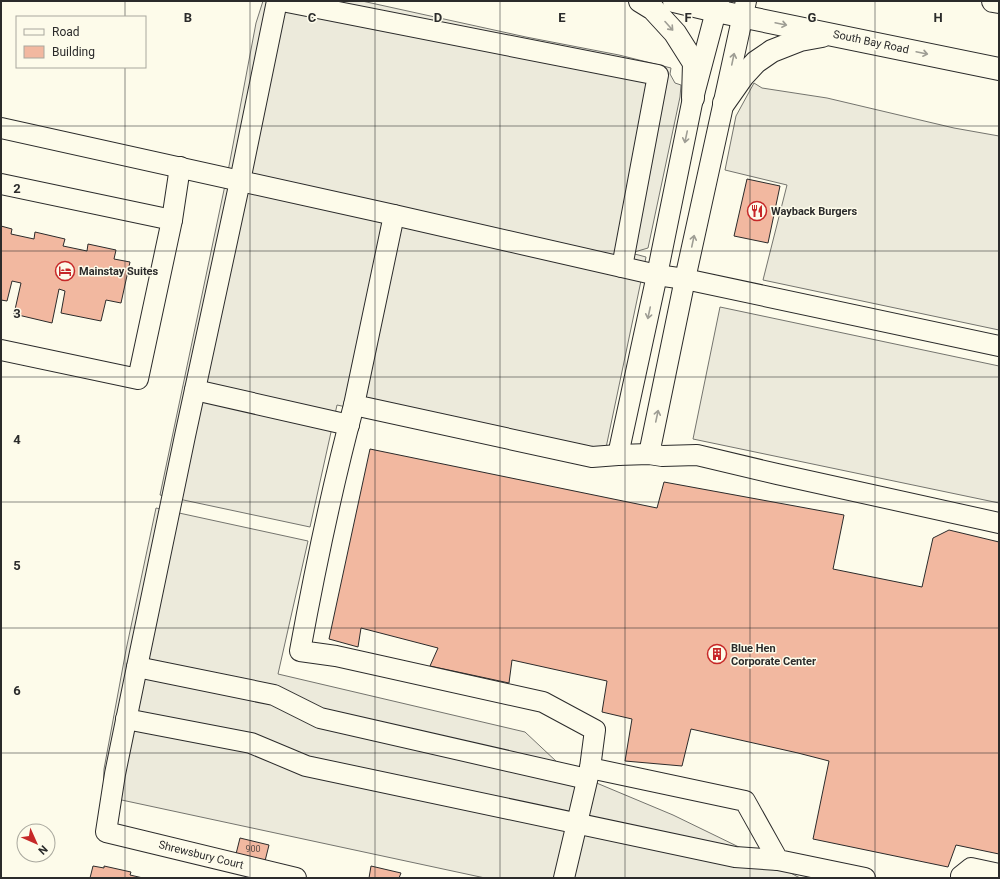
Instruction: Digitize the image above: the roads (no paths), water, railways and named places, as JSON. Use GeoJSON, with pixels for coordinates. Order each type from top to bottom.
{"type":"FeatureCollection","features":[{"type":"Feature","properties":{"kind":"highway"},"geometry":{"type":"LineString","coordinates":[[640,1],[653,9],[675,34],[694,63],[694,98]]}},
{"type":"Feature","properties":{"kind":"highway","name":"South Bay Road"},"geometry":{"type":"LineString","coordinates":[[674,1],[745,8],[834,35],[998,69]]}},
{"type":"Feature","properties":{"kind":"highway"},"geometry":{"type":"LineString","coordinates":[[993,1],[999,2]]}},
{"type":"Feature","properties":{"kind":"highway"},"geometry":{"type":"LineString","coordinates":[[724,103],[743,76],[756,62],[772,51],[800,40],[834,35]]}},
{"type":"Feature","properties":{"kind":"street"},"geometry":{"type":"LineString","coordinates":[[276,1],[240,181],[126,719],[251,743],[306,766],[735,857],[778,860],[865,878]]}},
{"type":"Feature","properties":{"kind":"street"},"geometry":{"type":"LineString","coordinates":[[282,1],[658,75],[622,267]]}},
{"type":"Feature","properties":{"kind":"street"},"geometry":{"type":"LineString","coordinates":[[618,455],[694,98],[717,6]]}},
{"type":"Feature","properties":{"kind":"street"},"geometry":{"type":"LineString","coordinates":[[649,454],[685,279],[745,8]]}},
{"type":"Feature","properties":{"kind":"street"},"geometry":{"type":"LineString","coordinates":[[1,128],[622,267],[999,346]]}},
{"type":"Feature","properties":{"kind":"street"},"geometry":{"type":"LineString","coordinates":[[1,350],[138,380],[172,220],[180,167]]}},
{"type":"Feature","properties":{"kind":"street"},"geometry":{"type":"LineString","coordinates":[[1,184],[172,220]]}},
{"type":"Feature","properties":{"kind":"street"},"geometry":{"type":"LineString","coordinates":[[394,215],[354,405],[336,475],[300,652],[336,656],[543,702],[596,730],[589,773],[564,878]]}},
{"type":"Feature","properties":{"kind":"street"},"geometry":{"type":"LineString","coordinates":[[195,390],[349,425]]}},
{"type":"Feature","properties":{"kind":"street"},"geometry":{"type":"LineString","coordinates":[[354,405],[592,457],[649,454],[662,456],[697,455],[999,523]]}},
{"type":"Feature","properties":{"kind":"street"},"geometry":{"type":"LineString","coordinates":[[137,667],[274,695],[320,718],[589,773],[745,801],[778,860]]}},
{"type":"Feature","properties":{"kind":"street","name":"Shrewsbury Court"},"geometry":{"type":"LineString","coordinates":[[126,719],[115,774],[106,832],[296,878]]}},
{"type":"Feature","properties":{"kind":"street"},"geometry":{"type":"LineString","coordinates":[[961,878],[961,876],[971,868],[999,874]]}},
{"type":"Feature","properties":{"kind":"place","name":"Wayback Burgers"},"geometry":{"type":"Point","coordinates":[757,211]}},
{"type":"Feature","properties":{"kind":"place","name":"Mainstay Suites"},"geometry":{"type":"Point","coordinates":[65,271]}},
{"type":"Feature","properties":{"kind":"place","name":"Blue Hen Corporate Center"},"geometry":{"type":"Point","coordinates":[717,654]}}]}
